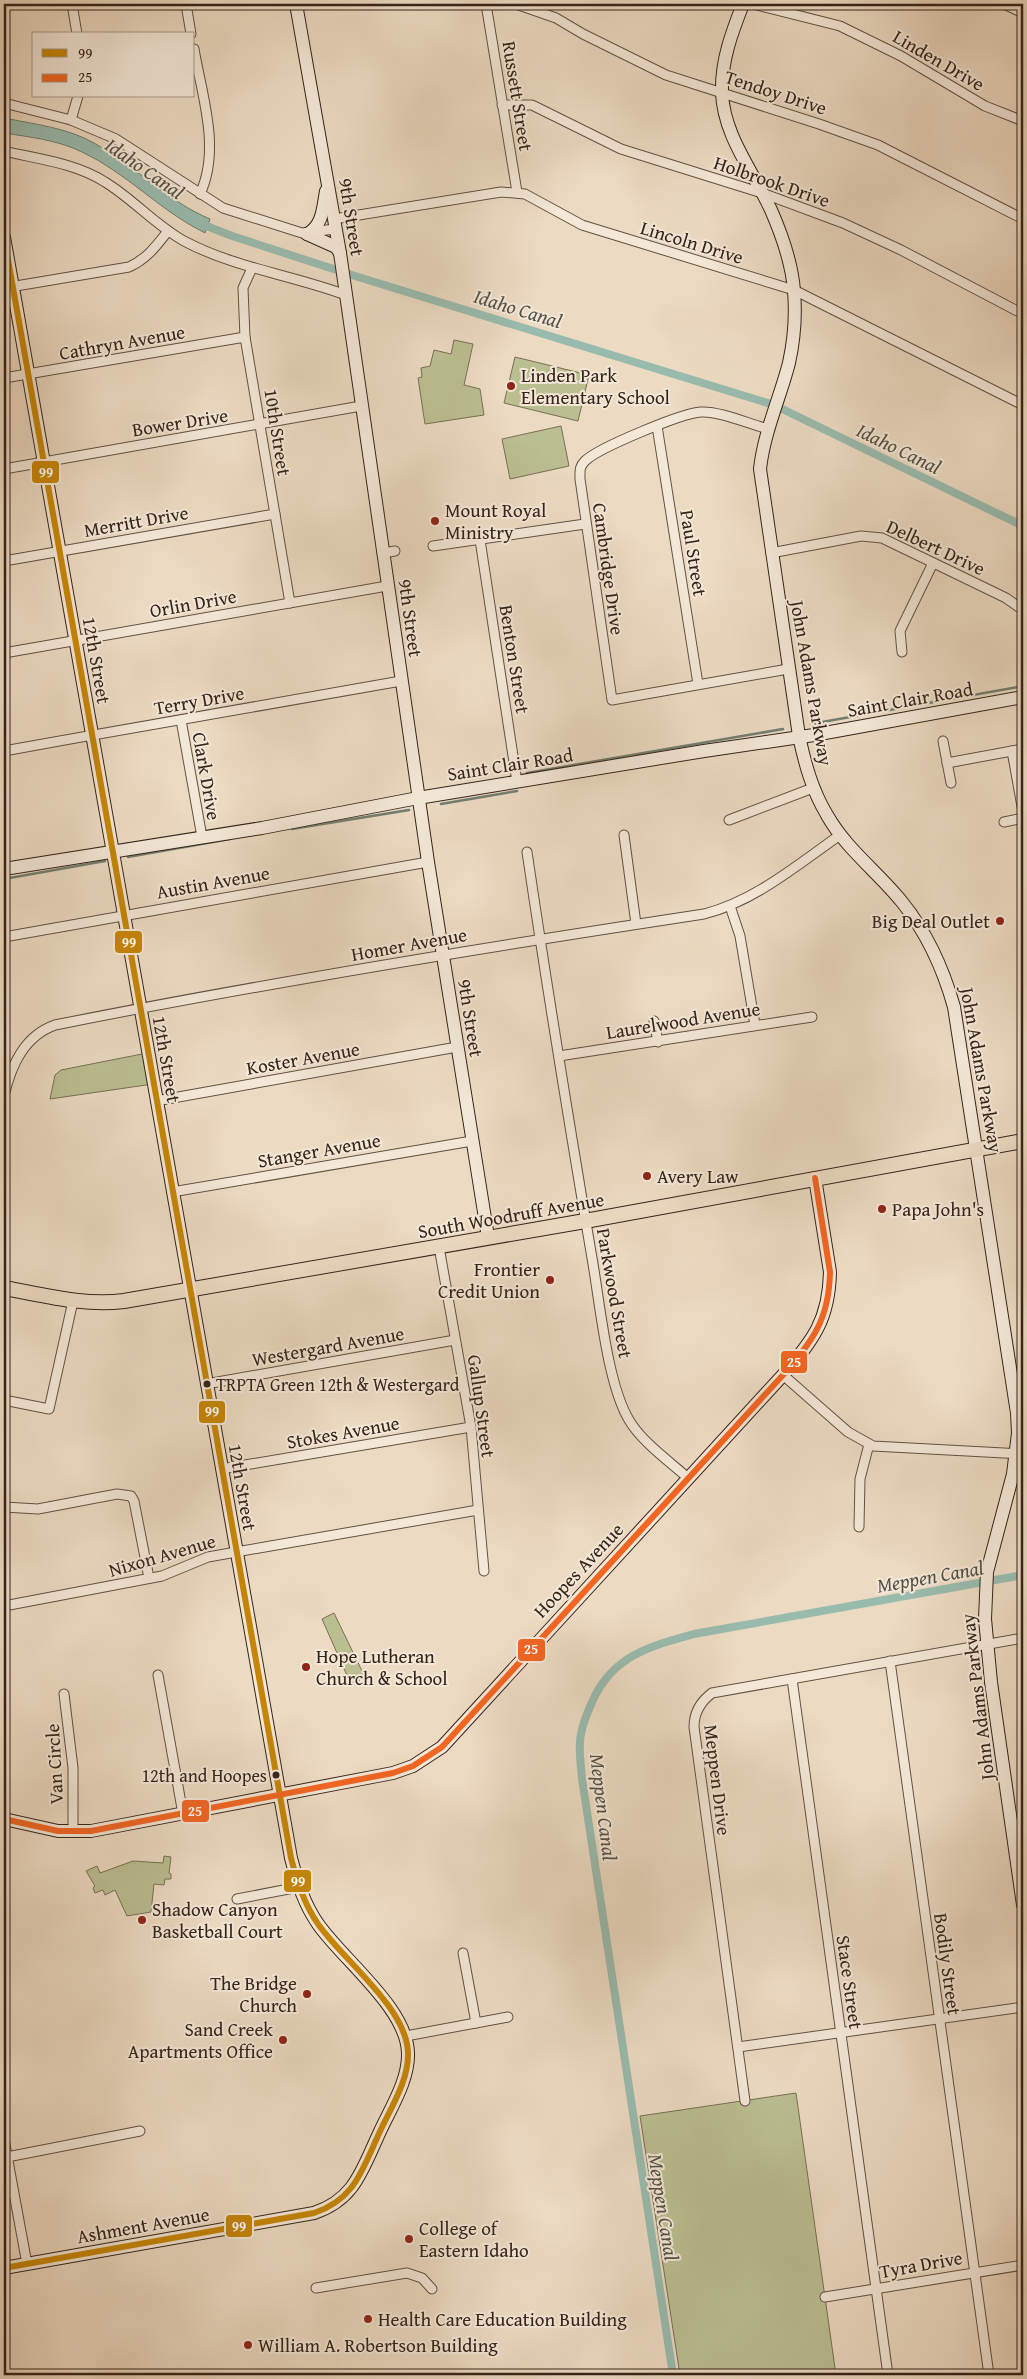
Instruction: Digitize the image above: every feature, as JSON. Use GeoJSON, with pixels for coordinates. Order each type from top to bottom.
{"type":"FeatureCollection","features":[{"type":"Feature","properties":{"kind":"main road","name":"South Woodruff Avenue"},"geometry":{"type":"LineString","coordinates":[[4,1288],[73,1301],[110,1303],[586,1221],[1023,1141]]}},
{"type":"Feature","properties":{"kind":"street"},"geometry":{"type":"LineString","coordinates":[[72,4],[77,32]]}},
{"type":"Feature","properties":{"kind":"street"},"geometry":{"type":"LineString","coordinates":[[186,4],[191,32]]}},
{"type":"Feature","properties":{"kind":"street","name":"9th Street"},"geometry":{"type":"LineString","coordinates":[[296,4],[340,253],[362,406],[389,552],[387,586],[400,681],[488,1237]]}},
{"type":"Feature","properties":{"kind":"street","name":"Russett Street"},"geometry":{"type":"LineString","coordinates":[[486,4],[517,192]]}},
{"type":"Feature","properties":{"kind":"street","name":"Tendoy Drive"},"geometry":{"type":"LineString","coordinates":[[516,4],[556,18],[583,34],[666,75],[722,91],[878,145],[1023,219]]}},
{"type":"Feature","properties":{"kind":"street","name":"John Adams Parkway"},"geometry":{"type":"LineString","coordinates":[[743,4],[726,51],[722,91],[730,130],[762,193],[783,241],[794,290],[792,347],[768,429],[760,469],[799,736],[813,788],[840,835],[901,900],[938,957],[954,1007],[1017,1413],[1020,1454],[991,1554],[986,1582],[986,1644],[1023,1905]]}},
{"type":"Feature","properties":{"kind":"street","name":"Linden Drive"},"geometry":{"type":"LineString","coordinates":[[752,4],[840,26],[901,56],[985,106],[1023,121]]}},
{"type":"Feature","properties":{"kind":"street"},"geometry":{"type":"LineString","coordinates":[[1004,4],[1023,13]]}},
{"type":"Feature","properties":{"kind":"street"},"geometry":{"type":"LineString","coordinates":[[195,55],[209,138],[209,164],[200,194]]}},
{"type":"Feature","properties":{"kind":"street"},"geometry":{"type":"LineString","coordinates":[[71,120],[77,98]]}},
{"type":"Feature","properties":{"kind":"street"},"geometry":{"type":"LineString","coordinates":[[4,103],[71,120],[116,139],[223,208],[307,234],[336,247],[340,253]]}},
{"type":"Feature","properties":{"kind":"street","name":"Holbrook Drive"},"geometry":{"type":"LineString","coordinates":[[502,104],[532,105],[621,149],[762,193],[843,223],[901,250],[1023,314]]}},
{"type":"Feature","properties":{"kind":"street"},"geometry":{"type":"LineString","coordinates":[[4,151],[57,163],[92,175],[136,204],[168,231],[216,256],[346,296]]}},
{"type":"Feature","properties":{"kind":"street"},"geometry":{"type":"LineString","coordinates":[[307,234],[315,230],[319,224],[328,183]]}},
{"type":"Feature","properties":{"kind":"street","name":"Lincoln Drive"},"geometry":{"type":"LineString","coordinates":[[307,234],[334,224],[493,193],[517,192],[537,200],[582,225],[794,290],[1023,405]]}},
{"type":"Feature","properties":{"kind":"street"},"geometry":{"type":"LineString","coordinates":[[8,288],[130,267],[139,263],[152,252],[168,231]]}},
{"type":"Feature","properties":{"kind":"street","name":"12th Street"},"geometry":{"type":"LineString","coordinates":[[4,236],[8,288],[28,374],[221,1469],[291,1858],[299,1887]]}},
{"type":"Feature","properties":{"kind":"street","name":"10th Street"},"geometry":{"type":"LineString","coordinates":[[252,268],[243,288],[245,337],[290,603]]}},
{"type":"Feature","properties":{"kind":"street","name":"Cathryn Avenue"},"geometry":{"type":"LineString","coordinates":[[4,378],[245,337]]}},
{"type":"Feature","properties":{"kind":"street","name":"Bower Drive"},"geometry":{"type":"LineString","coordinates":[[4,469],[362,406]]}},
{"type":"Feature","properties":{"kind":"street","name":"Cambridge Drive"},"geometry":{"type":"LineString","coordinates":[[768,429],[702,412],[657,426],[596,453],[583,463],[580,468],[580,479],[612,700],[788,669]]}},
{"type":"Feature","properties":{"kind":"street","name":"Paul Street"},"geometry":{"type":"LineString","coordinates":[[657,426],[698,684]]}},
{"type":"Feature","properties":{"kind":"street","name":"Merritt Drive"},"geometry":{"type":"LineString","coordinates":[[4,561],[275,514]]}},
{"type":"Feature","properties":{"kind":"street"},"geometry":{"type":"LineString","coordinates":[[433,546],[586,524]]}},
{"type":"Feature","properties":{"kind":"street","name":"Delbert Drive"},"geometry":{"type":"LineString","coordinates":[[771,553],[861,536],[882,538],[1006,598],[1023,610]]}},
{"type":"Feature","properties":{"kind":"street","name":"Benton Street"},"geometry":{"type":"LineString","coordinates":[[480,540],[517,782]]}},
{"type":"Feature","properties":{"kind":"street"},"geometry":{"type":"LineString","coordinates":[[902,652],[900,631],[933,563]]}},
{"type":"Feature","properties":{"kind":"street","name":"Orlin Drive"},"geometry":{"type":"LineString","coordinates":[[4,653],[387,586]]}},
{"type":"Feature","properties":{"kind":"street","name":"Terry Drive"},"geometry":{"type":"LineString","coordinates":[[4,751],[91,734],[400,681]]}},
{"type":"Feature","properties":{"kind":"street","name":"Saint Clair Road"},"geometry":{"type":"LineString","coordinates":[[4,869],[202,838],[418,798],[1023,698]]}},
{"type":"Feature","properties":{"kind":"street","name":"Clark Drive"},"geometry":{"type":"LineString","coordinates":[[181,720],[202,838]]}},
{"type":"Feature","properties":{"kind":"street"},"geometry":{"type":"LineString","coordinates":[[943,741],[951,783]]}},
{"type":"Feature","properties":{"kind":"street"},"geometry":{"type":"LineString","coordinates":[[947,763],[1023,749]]}},
{"type":"Feature","properties":{"kind":"street"},"geometry":{"type":"LineString","coordinates":[[1012,751],[1023,812]]}},
{"type":"Feature","properties":{"kind":"street"},"geometry":{"type":"LineString","coordinates":[[729,820],[813,788]]}},
{"type":"Feature","properties":{"kind":"street"},"geometry":{"type":"LineString","coordinates":[[1004,822],[1023,818]]}},
{"type":"Feature","properties":{"kind":"street"},"geometry":{"type":"LineString","coordinates":[[624,835],[636,924]]}},
{"type":"Feature","properties":{"kind":"street","name":"Homer Avenue"},"geometry":{"type":"LineString","coordinates":[[4,1094],[19,1054],[45,1028],[139,1008],[442,955],[704,914],[730,906],[771,883],[840,835]]}},
{"type":"Feature","properties":{"kind":"street","name":"Parkwood Street"},"geometry":{"type":"LineString","coordinates":[[527,852],[606,1340],[619,1398],[629,1421],[688,1478]]}},
{"type":"Feature","properties":{"kind":"street","name":"Austin Avenue"},"geometry":{"type":"LineString","coordinates":[[4,937],[123,914],[428,862]]}},
{"type":"Feature","properties":{"kind":"street"},"geometry":{"type":"LineString","coordinates":[[730,906],[740,936],[755,1025]]}},
{"type":"Feature","properties":{"kind":"street","name":"Laurelwood Avenue"},"geometry":{"type":"LineString","coordinates":[[559,1056],[812,1017]]}},
{"type":"Feature","properties":{"kind":"street"},"geometry":{"type":"LineString","coordinates":[[654,1021],[658,1042]]}},
{"type":"Feature","properties":{"kind":"street","name":"Koster Avenue"},"geometry":{"type":"LineString","coordinates":[[156,1101],[457,1047]]}},
{"type":"Feature","properties":{"kind":"street","name":"Stanger Avenue"},"geometry":{"type":"LineString","coordinates":[[172,1192],[472,1140]]}},
{"type":"Feature","properties":{"kind":"street","name":"Hoopes Avenue"},"geometry":{"type":"LineString","coordinates":[[4,1819],[52,1830],[91,1831],[393,1773],[427,1759],[442,1747],[810,1344],[826,1310],[830,1290],[830,1272],[815,1178]]}},
{"type":"Feature","properties":{"kind":"street","name":"Gallup Street"},"geometry":{"type":"LineString","coordinates":[[439,1247],[471,1427],[484,1571]]}},
{"type":"Feature","properties":{"kind":"street"},"geometry":{"type":"LineString","coordinates":[[4,1400],[49,1409],[73,1301]]}},
{"type":"Feature","properties":{"kind":"street","name":"Westergard Avenue"},"geometry":{"type":"LineString","coordinates":[[206,1384],[455,1340]]}},
{"type":"Feature","properties":{"kind":"street"},"geometry":{"type":"LineString","coordinates":[[783,1375],[848,1432],[882,1448],[1020,1454]]}},
{"type":"Feature","properties":{"kind":"street","name":"Stokes Avenue"},"geometry":{"type":"LineString","coordinates":[[221,1469],[471,1427]]}},
{"type":"Feature","properties":{"kind":"street"},"geometry":{"type":"LineString","coordinates":[[859,1528],[860,1479],[870,1444]]}},
{"type":"Feature","properties":{"kind":"street"},"geometry":{"type":"LineString","coordinates":[[4,1507],[38,1508],[117,1494],[131,1496],[134,1501],[149,1578]]}},
{"type":"Feature","properties":{"kind":"street","name":"Nixon Avenue"},"geometry":{"type":"LineString","coordinates":[[4,1606],[149,1578],[178,1570],[208,1557],[478,1510]]}},
{"type":"Feature","properties":{"kind":"street","name":"Meppen Drive"},"geometry":{"type":"LineString","coordinates":[[745,2101],[694,1717],[699,1705],[712,1693],[1023,1638]]}},
{"type":"Feature","properties":{"kind":"street","name":"Bodily Street"},"geometry":{"type":"LineString","coordinates":[[890,1661],[973,2271],[989,2375]]}},
{"type":"Feature","properties":{"kind":"street"},"geometry":{"type":"LineString","coordinates":[[158,1675],[183,1814]]}},
{"type":"Feature","properties":{"kind":"street","name":"Stace Street"},"geometry":{"type":"LineString","coordinates":[[792,1679],[888,2375]]}},
{"type":"Feature","properties":{"kind":"street","name":"Van Circle"},"geometry":{"type":"LineString","coordinates":[[64,1694],[73,1768],[73,1832]]}},
{"type":"Feature","properties":{"kind":"street"},"geometry":{"type":"LineString","coordinates":[[237,1898],[299,1887]]}},
{"type":"Feature","properties":{"kind":"street","name":"Ashment Avenue"},"geometry":{"type":"LineString","coordinates":[[4,2268],[127,2248],[314,2213],[326,2209],[343,2198],[352,2188],[396,2096],[406,2068],[408,2054],[406,2036],[396,2016],[318,1924],[299,1887]]}},
{"type":"Feature","properties":{"kind":"street"},"geometry":{"type":"LineString","coordinates":[[463,1953],[476,2023]]}},
{"type":"Feature","properties":{"kind":"street"},"geometry":{"type":"LineString","coordinates":[[738,2047],[940,2020],[1023,2006]]}},
{"type":"Feature","properties":{"kind":"street"},"geometry":{"type":"LineString","coordinates":[[406,2036],[508,2017]]}},
{"type":"Feature","properties":{"kind":"street"},"geometry":{"type":"LineString","coordinates":[[8,2157],[140,2131]]}},
{"type":"Feature","properties":{"kind":"street"},"geometry":{"type":"LineString","coordinates":[[4,2139],[27,2264]]}},
{"type":"Feature","properties":{"kind":"street","name":"Tyra Drive"},"geometry":{"type":"LineString","coordinates":[[825,2297],[973,2271],[1023,2265]]}},
{"type":"Feature","properties":{"kind":"street"},"geometry":{"type":"LineString","coordinates":[[316,2288],[407,2273],[422,2278],[432,2289]]}},
{"type":"Feature","properties":{"kind":"green space"},"geometry":{"type":"Polygon","coordinates":[[[454,340],[473,344],[464,385],[480,389],[484,415],[425,424],[418,378],[422,377],[421,368],[430,366],[434,350],[451,354],[454,340]]]}},
{"type":"Feature","properties":{"kind":"green space"},"geometry":{"type":"Polygon","coordinates":[[[515,357],[589,375],[578,421],[504,403],[515,357]]]}},
{"type":"Feature","properties":{"kind":"green space"},"geometry":{"type":"Polygon","coordinates":[[[561,426],[569,466],[510,479],[502,439],[561,426]]]}},
{"type":"Feature","properties":{"kind":"green space"},"geometry":{"type":"Polygon","coordinates":[[[147,1053],[153,1084],[50,1099],[55,1075],[61,1070],[147,1053]]]}},
{"type":"Feature","properties":{"kind":"green space"},"geometry":{"type":"Polygon","coordinates":[[[334,1613],[363,1673],[361,1679],[355,1684],[349,1680],[322,1619],[334,1613]]]}},
{"type":"Feature","properties":{"kind":"green space"},"geometry":{"type":"Polygon","coordinates":[[[164,1856],[171,1857],[169,1873],[171,1874],[171,1879],[165,1879],[164,1885],[154,1884],[151,1912],[127,1916],[115,1890],[105,1895],[103,1890],[95,1893],[93,1888],[95,1886],[86,1871],[97,1866],[100,1873],[133,1861],[163,1863],[164,1856]]]}},
{"type":"Feature","properties":{"kind":"green space"},"geometry":{"type":"Polygon","coordinates":[[[796,2093],[836,2375],[680,2375],[640,2116],[796,2093]]]}},
{"type":"Feature","properties":{"kind":"shaded area","name":"Idaho Canal"},"geometry":{"type":"Polygon","coordinates":[[[4,118],[62,130],[94,143],[124,162],[166,194],[210,219],[205,233],[173,214],[114,170],[82,152],[53,142],[4,133],[4,118]]]}},
{"type":"Feature","properties":{"kind":"waterway","name":"Idaho Canal"},"geometry":{"type":"LineString","coordinates":[[199,223],[232,236],[355,276],[774,405],[1023,526]]}},
{"type":"Feature","properties":{"kind":"waterway"},"geometry":{"type":"LineString","coordinates":[[811,724],[1023,686]]}},
{"type":"Feature","properties":{"kind":"waterway"},"geometry":{"type":"LineString","coordinates":[[527,773],[783,729]]}},
{"type":"Feature","properties":{"kind":"waterway"},"geometry":{"type":"LineString","coordinates":[[441,804],[517,791]]}},
{"type":"Feature","properties":{"kind":"waterway"},"geometry":{"type":"LineString","coordinates":[[292,829],[409,810]]}},
{"type":"Feature","properties":{"kind":"waterway"},"geometry":{"type":"LineString","coordinates":[[128,857],[230,839]]}},
{"type":"Feature","properties":{"kind":"waterway"},"geometry":{"type":"LineString","coordinates":[[4,879],[105,861]]}},
{"type":"Feature","properties":{"kind":"waterway","name":"Meppen Canal"},"geometry":{"type":"LineString","coordinates":[[673,2375],[582,1779],[581,1736],[591,1705],[601,1685],[622,1663],[634,1655],[678,1638],[1023,1575]]}},
{"type":"Feature","properties":{"kind":"transit line","name":"99"},"geometry":{"type":"LineString","coordinates":[[4,237],[291,1858],[302,1892],[313,1916],[329,1938],[386,2002],[405,2036],[408,2053],[402,2086],[366,2163],[347,2193],[327,2207],[314,2213],[4,2268]]}},
{"type":"Feature","properties":{"kind":"transit line","name":"25"},"geometry":{"type":"LineString","coordinates":[[4,1819],[58,1831],[91,1831],[393,1773],[413,1766],[442,1747],[783,1375],[811,1340],[823,1316],[829,1289],[830,1272],[815,1178]]}},
{"type":"Feature","properties":{"kind":"place","name":"Linden Park Elementary School"},"geometry":{"type":"Point","coordinates":[511,386]}},
{"type":"Feature","properties":{"kind":"place","name":"Mount Royal Ministry"},"geometry":{"type":"Point","coordinates":[435,521]}},
{"type":"Feature","properties":{"kind":"place","name":"Big Deal Outlet"},"geometry":{"type":"Point","coordinates":[1000,921]}},
{"type":"Feature","properties":{"kind":"place","name":"Avery Law"},"geometry":{"type":"Point","coordinates":[647,1176]}},
{"type":"Feature","properties":{"kind":"place","name":"Papa John's"},"geometry":{"type":"Point","coordinates":[882,1209]}},
{"type":"Feature","properties":{"kind":"place","name":"Frontier Credit Union"},"geometry":{"type":"Point","coordinates":[550,1280]}},
{"type":"Feature","properties":{"kind":"place","name":"TRPTA Green 12th & Westergard"},"geometry":{"type":"Point","coordinates":[207,1384]}},
{"type":"Feature","properties":{"kind":"place","name":"Hope Lutheran Church & School"},"geometry":{"type":"Point","coordinates":[306,1667]}},
{"type":"Feature","properties":{"kind":"place","name":"12th and Hoopes"},"geometry":{"type":"Point","coordinates":[276,1775]}},
{"type":"Feature","properties":{"kind":"place","name":"Shadow Canyon Basketball Court"},"geometry":{"type":"Point","coordinates":[142,1920]}},
{"type":"Feature","properties":{"kind":"place","name":"The Bridge Church"},"geometry":{"type":"Point","coordinates":[307,1994]}},
{"type":"Feature","properties":{"kind":"place","name":"Sand Creek Apartments Office"},"geometry":{"type":"Point","coordinates":[283,2040]}},
{"type":"Feature","properties":{"kind":"place","name":"College of Eastern Idaho"},"geometry":{"type":"Point","coordinates":[409,2239]}},
{"type":"Feature","properties":{"kind":"place","name":"Health Care Education Building"},"geometry":{"type":"Point","coordinates":[368,2319]}},
{"type":"Feature","properties":{"kind":"place","name":"William A. Robertson Building"},"geometry":{"type":"Point","coordinates":[248,2345]}}]}
